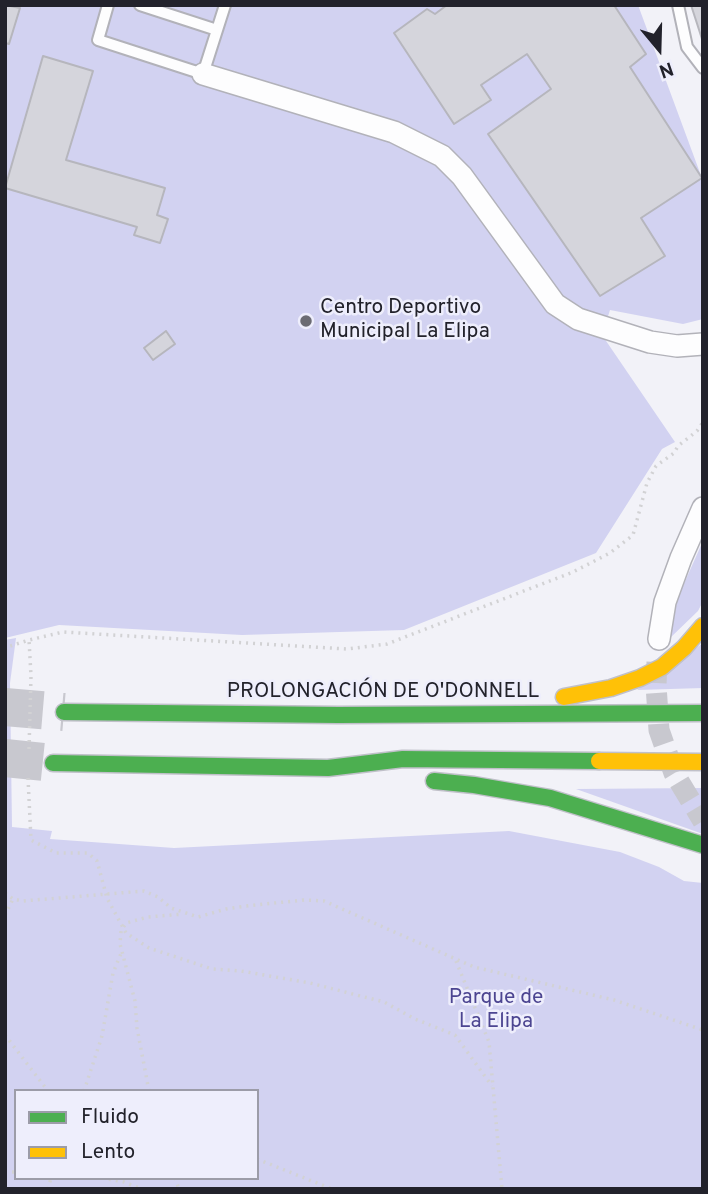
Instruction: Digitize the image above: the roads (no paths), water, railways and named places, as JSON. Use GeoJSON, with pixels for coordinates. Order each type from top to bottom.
{"type":"FeatureCollection","features":[{"type":"Feature","properties":{"kind":"highway"},"geometry":{"type":"LineString","coordinates":[[338,715],[565,697],[611,688],[662,667],[684,648],[703,626]]}},
{"type":"Feature","properties":{"kind":"highway","name":"PROLONGACIÓN DE O'DONNELL"},"geometry":{"type":"LineString","coordinates":[[64,712],[338,715],[703,713]]}},
{"type":"Feature","properties":{"kind":"highway"},"geometry":{"type":"LineString","coordinates":[[53,763],[328,768],[403,759],[703,762]]}},
{"type":"Feature","properties":{"kind":"highway"},"geometry":{"type":"LineString","coordinates":[[328,768],[366,778],[378,778]]}},
{"type":"Feature","properties":{"kind":"highway"},"geometry":{"type":"LineString","coordinates":[[415,780],[474,785],[550,798],[703,845]]}},
{"type":"Feature","properties":{"kind":"highway"},"geometry":{"type":"LineString","coordinates":[[629,823],[703,859]]}},
{"type":"Feature","properties":{"kind":"street"},"geometry":{"type":"LineString","coordinates":[[203,74],[394,132],[442,156],[462,176],[555,304],[578,319],[650,342],[677,346],[703,344]]}},
{"type":"Feature","properties":{"kind":"street"},"geometry":{"type":"LineString","coordinates":[[659,639],[665,602],[703,508]]}},
{"type":"Feature","properties":{"kind":"lane"},"geometry":{"type":"LineString","coordinates":[[108,5],[98,40],[203,74],[225,5]]}},
{"type":"Feature","properties":{"kind":"lane"},"geometry":{"type":"LineString","coordinates":[[140,5],[217,30]]}},
{"type":"Feature","properties":{"kind":"lane"},"geometry":{"type":"LineString","coordinates":[[678,5],[687,47],[703,68]]}},
{"type":"Feature","properties":{"kind":"lane"},"geometry":{"type":"LineString","coordinates":[[403,759],[476,748]]}},
{"type":"Feature","properties":{"kind":"tunnel"},"geometry":{"type":"LineString","coordinates":[[657,662],[659,730],[674,773],[703,821]]}},
{"type":"Feature","properties":{"kind":"tunnel"},"geometry":{"type":"LineString","coordinates":[[5,707],[64,712]]}},
{"type":"Feature","properties":{"kind":"tunnel"},"geometry":{"type":"LineString","coordinates":[[5,758],[53,763]]}},
{"type":"Feature","properties":{"kind":"place","name":"Centro Deportivo Municipal La Elipa"},"geometry":{"type":"Point","coordinates":[306,321]}},
{"type":"Feature","properties":{"kind":"park label","name":"Parque de La Elipa"},"geometry":{"type":"Point","coordinates":[496,1011]}}]}
